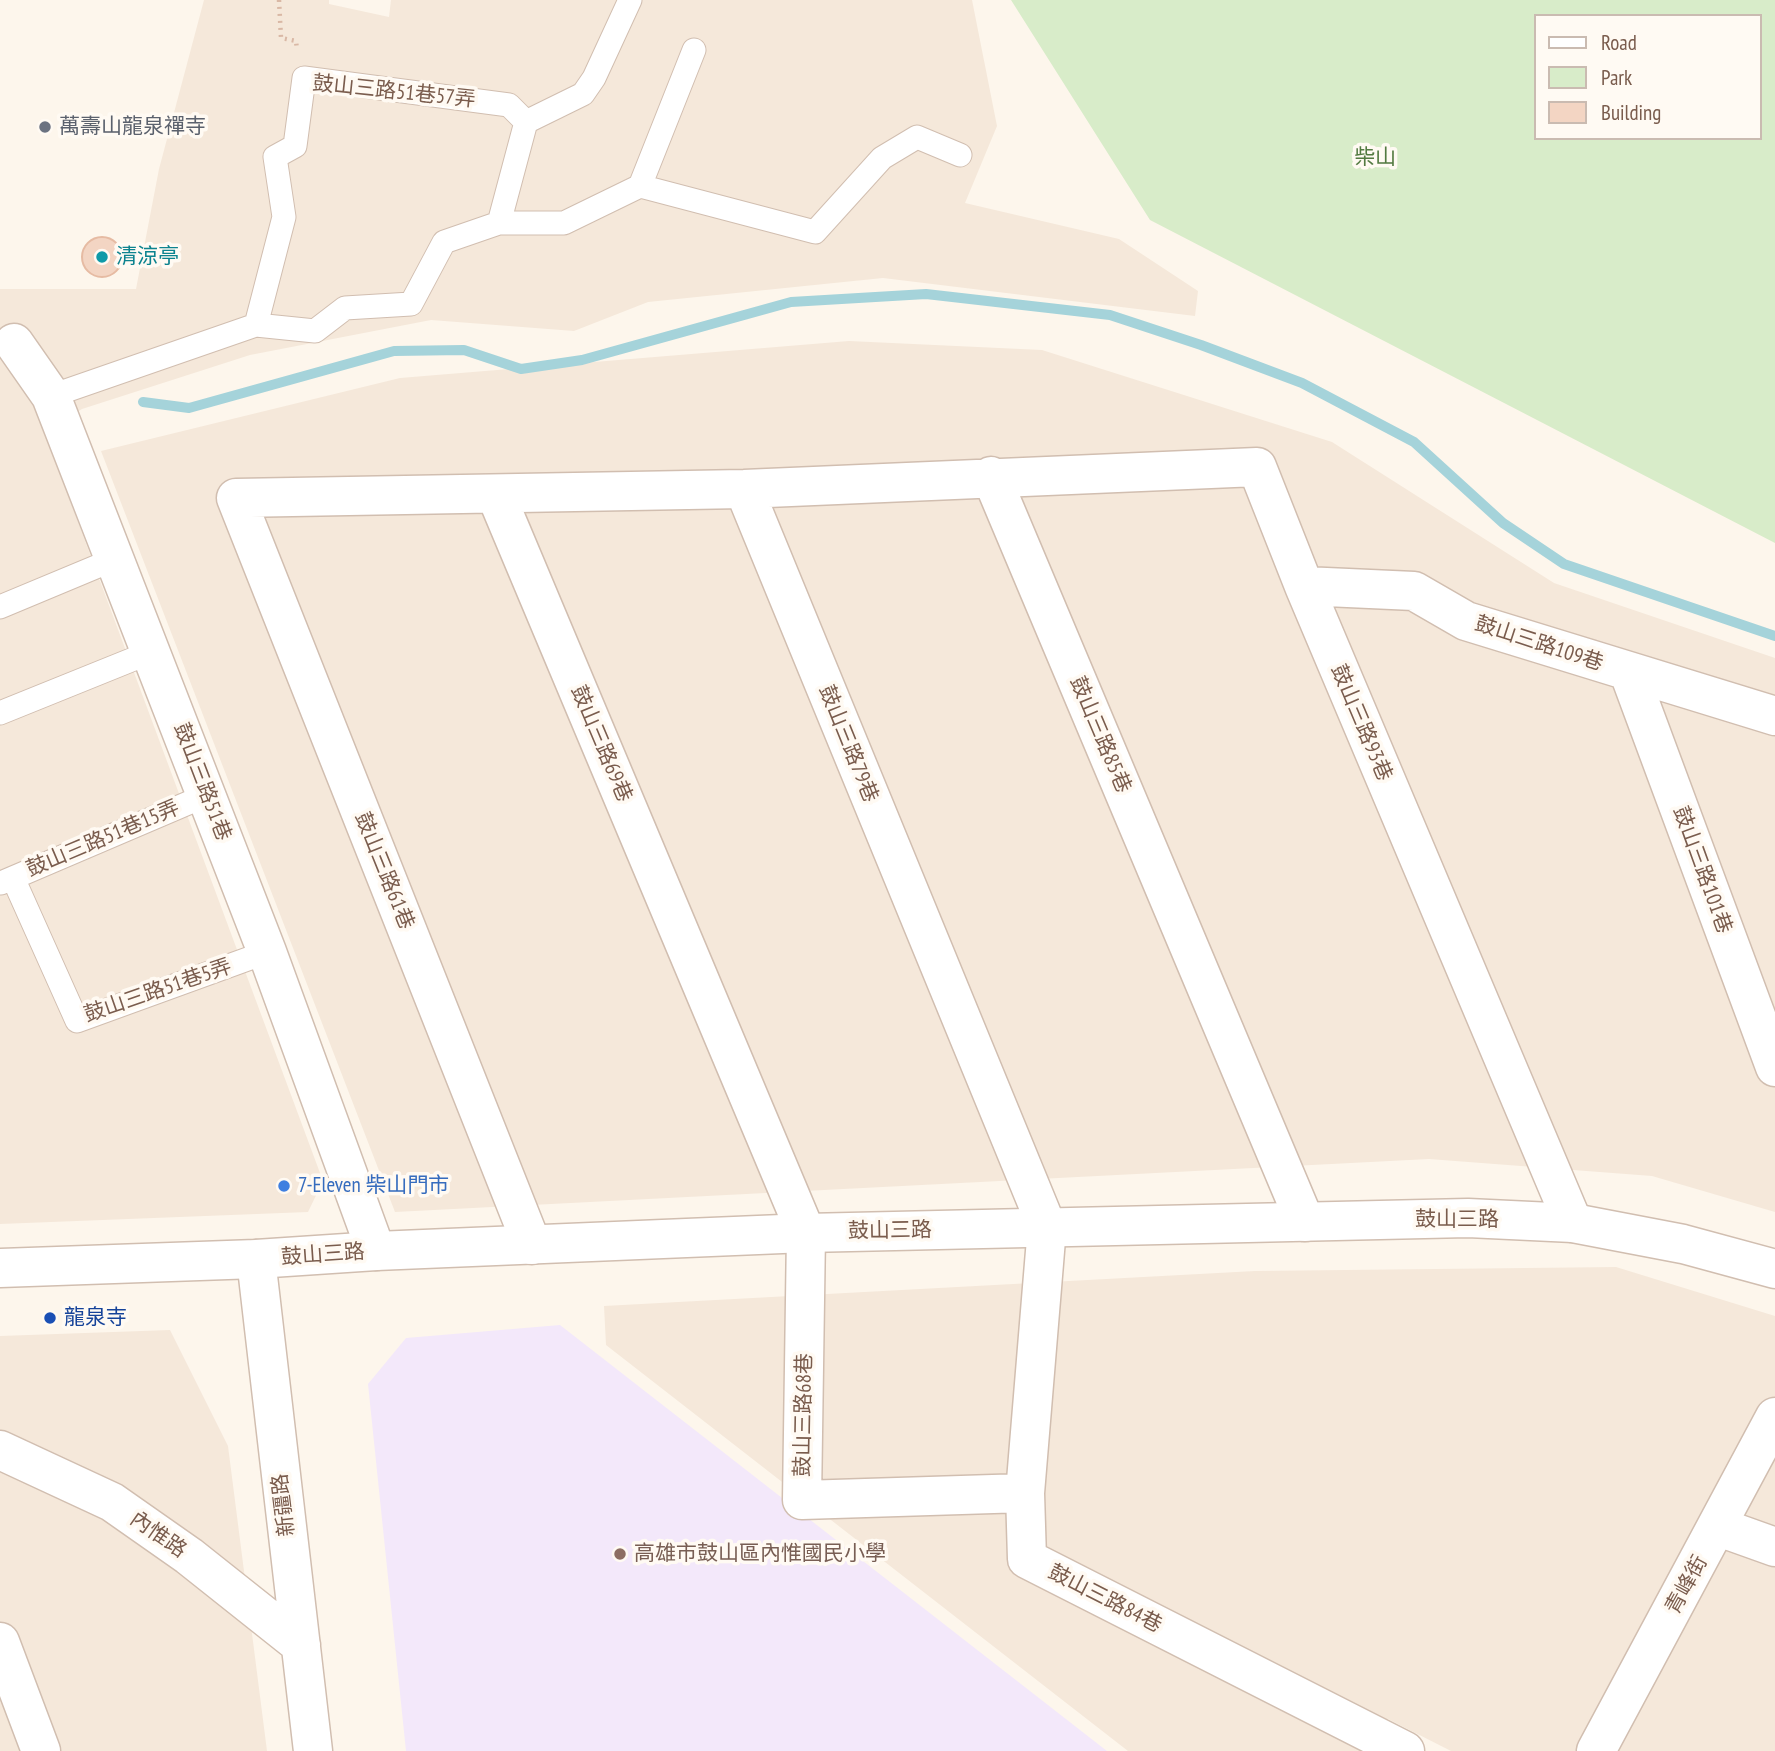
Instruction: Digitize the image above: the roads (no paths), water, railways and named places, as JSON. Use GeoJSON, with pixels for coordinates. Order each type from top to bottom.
{"type":"FeatureCollection","features":[{"type":"Feature","properties":{"kind":"street","name":"鼓山三路51巷"},"geometry":{"type":"LineString","coordinates":[[7,334],[51,396],[267,952],[376,1251]]}},
{"type":"Feature","properties":{"kind":"street","name":"鼓山三路93巷"},"geometry":{"type":"LineString","coordinates":[[990,476],[1257,467],[1304,586],[1573,1223]]}},
{"type":"Feature","properties":{"kind":"street"},"geometry":{"type":"LineString","coordinates":[[496,495],[744,489],[990,476]]}},
{"type":"Feature","properties":{"kind":"street","name":"鼓山三路85巷"},"geometry":{"type":"LineString","coordinates":[[990,476],[1305,1222]]}},
{"type":"Feature","properties":{"kind":"street","name":"鼓山三路79巷"},"geometry":{"type":"LineString","coordinates":[[744,489],[1047,1227]]}},
{"type":"Feature","properties":{"kind":"street","name":"鼓山三路61巷"},"geometry":{"type":"LineString","coordinates":[[496,495],[236,498],[532,1245]]}},
{"type":"Feature","properties":{"kind":"street","name":"鼓山三路69巷"},"geometry":{"type":"LineString","coordinates":[[496,495],[806,1233]]}},
{"type":"Feature","properties":{"kind":"street","name":"鼓山三路109巷"},"geometry":{"type":"LineString","coordinates":[[1304,586],[1414,591],[1466,621],[1775,716]]}},
{"type":"Feature","properties":{"kind":"street","name":"鼓山三路101巷"},"geometry":{"type":"LineString","coordinates":[[1629,673],[1775,1067]]}},
{"type":"Feature","properties":{"kind":"street","name":"鼓山三路"},"geometry":{"type":"LineString","coordinates":[[0,1268],[256,1259],[376,1251],[806,1233],[1468,1218],[1573,1223],[1683,1244],[1775,1269]]}},
{"type":"Feature","properties":{"kind":"street","name":"鼓山三路84巷"},"geometry":{"type":"LineString","coordinates":[[1047,1227],[1025,1493],[1027,1559],[1405,1751]]}},
{"type":"Feature","properties":{"kind":"street","name":"鼓山三路68巷"},"geometry":{"type":"LineString","coordinates":[[806,1233],[803,1500],[1025,1493]]}},
{"type":"Feature","properties":{"kind":"street","name":"新疆路"},"geometry":{"type":"LineString","coordinates":[[256,1259],[313,1751]]}},
{"type":"Feature","properties":{"kind":"street","name":"青峰街"},"geometry":{"type":"LineString","coordinates":[[1596,1751],[1775,1418]]}},
{"type":"Feature","properties":{"kind":"street","name":"內惟路"},"geometry":{"type":"LineString","coordinates":[[0,1450],[112,1502],[188,1556],[301,1646]]}},
{"type":"Feature","properties":{"kind":"street"},"geometry":{"type":"LineString","coordinates":[[1718,1527],[1775,1547]]}},
{"type":"Feature","properties":{"kind":"street"},"geometry":{"type":"LineString","coordinates":[[0,1642],[41,1751]]}},
{"type":"Feature","properties":{"kind":"lane"},"geometry":{"type":"LineString","coordinates":[[499,223],[526,122],[583,94],[594,78],[630,0]]}},
{"type":"Feature","properties":{"kind":"lane"},"geometry":{"type":"LineString","coordinates":[[640,186],[694,50]]}},
{"type":"Feature","properties":{"kind":"lane","name":"鼓山三路51巷57弄"},"geometry":{"type":"LineString","coordinates":[[256,325],[284,217],[275,157],[295,146],[304,78],[509,105],[526,122]]}},
{"type":"Feature","properties":{"kind":"lane"},"geometry":{"type":"LineString","coordinates":[[51,396],[256,325],[315,331],[345,308],[411,304],[444,242],[499,223],[564,223],[640,186],[815,232],[882,158],[917,137],[960,155]]}},
{"type":"Feature","properties":{"kind":"lane"},"geometry":{"type":"LineString","coordinates":[[0,607],[115,559]]}},
{"type":"Feature","properties":{"kind":"lane"},"geometry":{"type":"LineString","coordinates":[[0,713],[151,652]]}},
{"type":"Feature","properties":{"kind":"lane","name":"鼓山三路51巷15弄"},"geometry":{"type":"LineString","coordinates":[[6,881],[207,795]]}},
{"type":"Feature","properties":{"kind":"lane","name":"鼓山三路51巷5弄"},"geometry":{"type":"LineString","coordinates":[[6,881],[77,1021],[267,952]]}},
{"type":"Feature","properties":{"kind":"waterway"},"geometry":{"type":"LineString","coordinates":[[143,402],[189,408],[394,351],[464,350],[521,369],[582,360],[791,302],[926,294],[1110,315],[1201,345],[1302,383],[1414,442],[1503,523],[1564,564],[1775,636]]}},
{"type":"Feature","properties":{"kind":"place","name":"萬壽山龍泉禪寺"},"geometry":{"type":"Point","coordinates":[45,127]}},
{"type":"Feature","properties":{"kind":"place","name":"清涼亭"},"geometry":{"type":"Point","coordinates":[102,257]}},
{"type":"Feature","properties":{"kind":"place","name":"7-Eleven 柴山門市"},"geometry":{"type":"Point","coordinates":[284,1186]}},
{"type":"Feature","properties":{"kind":"place","name":"龍泉寺"},"geometry":{"type":"Point","coordinates":[50,1318]}},
{"type":"Feature","properties":{"kind":"place","name":"高雄市鼓山區內惟國民小學"},"geometry":{"type":"Point","coordinates":[620,1554]}},
{"type":"Feature","properties":{"kind":"park label","name":"柴山"},"geometry":{"type":"Point","coordinates":[1375,158]}}]}
